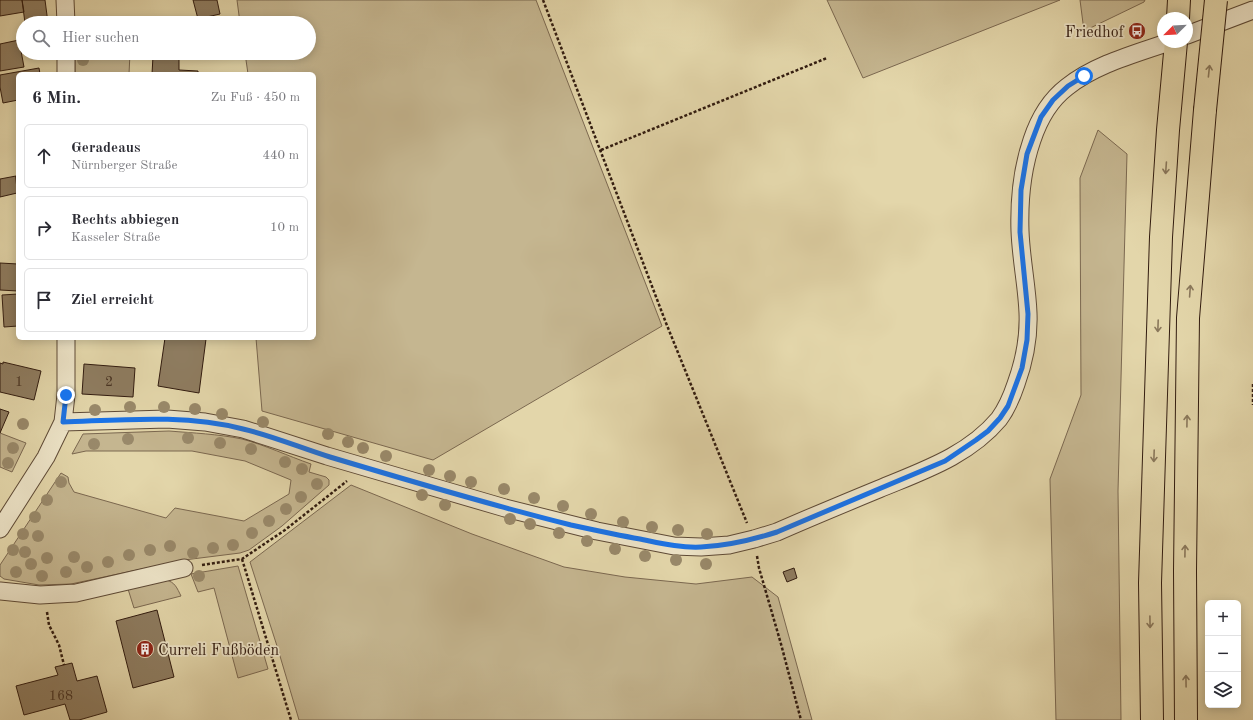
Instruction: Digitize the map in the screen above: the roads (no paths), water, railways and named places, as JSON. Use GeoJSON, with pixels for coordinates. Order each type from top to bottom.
{"type":"FeatureCollection","features":[{"type":"Feature","properties":{"kind":"highway"},"geometry":{"type":"LineString","coordinates":[[1179,12],[1180,0]]}},
{"type":"Feature","properties":{"kind":"highway"},"geometry":{"type":"LineString","coordinates":[[1186,720],[1185,572],[1188,318],[1205,110],[1216,0]]}},
{"type":"Feature","properties":{"kind":"highway"},"geometry":{"type":"LineString","coordinates":[[1152,720],[1150,583],[1161,237],[1175,48]]}},
{"type":"Feature","properties":{"kind":"street"},"geometry":{"type":"LineString","coordinates":[[66,0],[66,16]]}},
{"type":"Feature","properties":{"kind":"street"},"geometry":{"type":"LineString","coordinates":[[1193,33],[1253,10]]}},
{"type":"Feature","properties":{"kind":"street"},"geometry":{"type":"LineString","coordinates":[[63,422],[168,419],[206,422],[243,429],[327,456],[505,508],[597,531],[674,546],[708,547],[729,545],[777,532],[945,461],[988,431],[1000,418],[1008,406],[1022,368],[1027,340],[1028,314],[1020,232],[1021,190],[1027,154],[1041,117],[1053,100],[1068,86],[1084,76],[1106,65],[1157,46]]}},
{"type":"Feature","properties":{"kind":"street"},"geometry":{"type":"LineString","coordinates":[[66,60],[66,72]]}},
{"type":"Feature","properties":{"kind":"street"},"geometry":{"type":"LineString","coordinates":[[0,529],[46,457],[63,422],[66,395],[66,340]]}},
{"type":"Feature","properties":{"kind":"street"},"geometry":{"type":"LineString","coordinates":[[0,591],[44,595],[76,594],[184,568]]}},
{"type":"Feature","properties":{"kind":"place","name":"Friedhof"},"geometry":{"type":"Point","coordinates":[1137,31]}},
{"type":"Feature","properties":{"kind":"place","name":"Curreli Fußböden"},"geometry":{"type":"Point","coordinates":[145,649]}}]}
